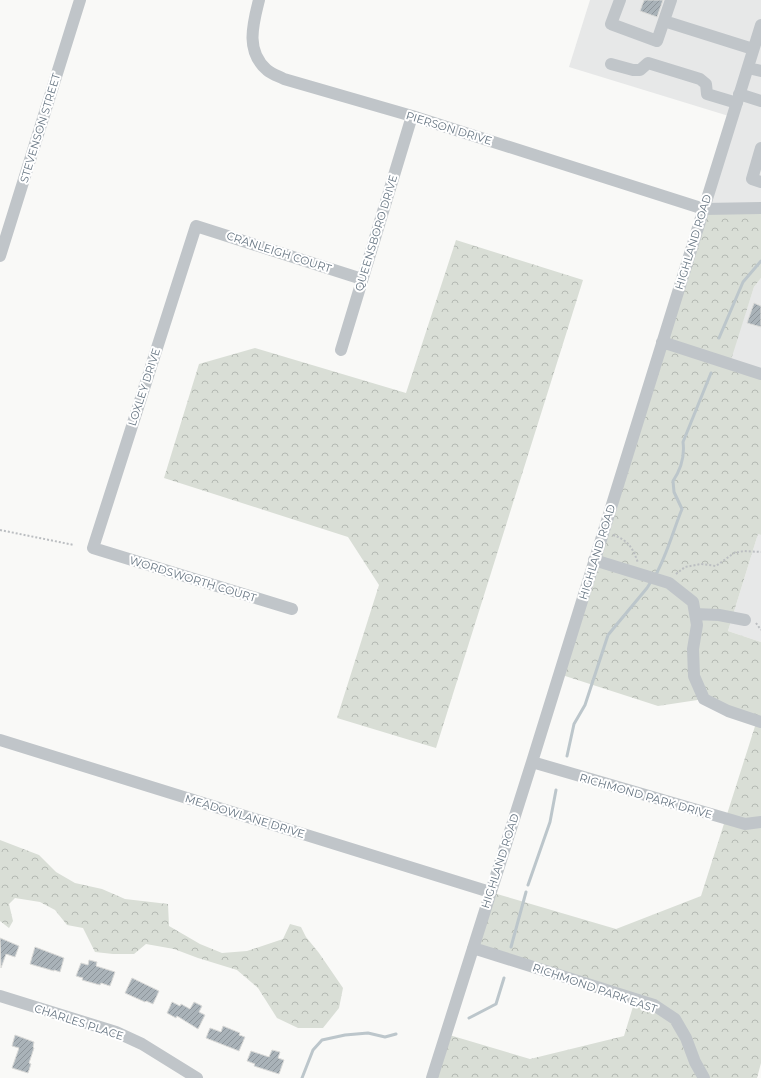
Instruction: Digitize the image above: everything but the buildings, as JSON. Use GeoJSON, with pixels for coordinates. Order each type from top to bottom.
{"type":"FeatureCollection","features":[{"type":"Feature","properties":{"kind":"street","name":"PIERSON DRIVE"},"geometry":{"type":"LineString","coordinates":[[259,0],[252,26],[252,41],[255,53],[268,71],[284,79],[412,116],[704,209],[761,208]]}},
{"type":"Feature","properties":{"kind":"street"},"geometry":{"type":"LineString","coordinates":[[620,0],[611,24],[657,41],[671,0]]}},
{"type":"Feature","properties":{"kind":"street","name":"STEVENSON STREET"},"geometry":{"type":"LineString","coordinates":[[0,256],[78,1]]}},
{"type":"Feature","properties":{"kind":"street"},"geometry":{"type":"LineString","coordinates":[[664,21],[754,49]]}},
{"type":"Feature","properties":{"kind":"street","name":"HIGHLAND ROAD"},"geometry":{"type":"LineString","coordinates":[[432,1078],[532,762],[761,25]]}},
{"type":"Feature","properties":{"kind":"street"},"geometry":{"type":"LineString","coordinates":[[611,64],[633,70],[640,70],[648,62],[700,79],[706,84],[707,94],[761,101]]}},
{"type":"Feature","properties":{"kind":"street"},"geometry":{"type":"LineString","coordinates":[[748,68],[761,72]]}},
{"type":"Feature","properties":{"kind":"street","name":"QUEENSBORO DRIVE"},"geometry":{"type":"LineString","coordinates":[[341,350],[412,116]]}},
{"type":"Feature","properties":{"kind":"street"},"geometry":{"type":"LineString","coordinates":[[761,148],[752,179],[761,182]]}},
{"type":"Feature","properties":{"kind":"street","name":"CRANLEIGH COURT"},"geometry":{"type":"LineString","coordinates":[[196,226],[362,279]]}},
{"type":"Feature","properties":{"kind":"street","name":"LOXLEY DRIVE"},"geometry":{"type":"LineString","coordinates":[[93,548],[196,226]]}},
{"type":"Feature","properties":{"kind":"street"},"geometry":{"type":"LineString","coordinates":[[662,342],[761,374]]}},
{"type":"Feature","properties":{"kind":"street","name":"WORDSWORTH COURT"},"geometry":{"type":"LineString","coordinates":[[93,548],[292,609]]}},
{"type":"Feature","properties":{"kind":"street"},"geometry":{"type":"LineString","coordinates":[[594,560],[642,570],[670,579],[693,602],[697,625],[693,649],[694,676],[704,699],[728,711],[761,722]]}},
{"type":"Feature","properties":{"kind":"street"},"geometry":{"type":"LineString","coordinates":[[695,614],[719,615],[745,620]]}},
{"type":"Feature","properties":{"kind":"street","name":"MEADOWLANE DRIVE"},"geometry":{"type":"LineString","coordinates":[[0,740],[490,892]]}},
{"type":"Feature","properties":{"kind":"street","name":"RICHMOND PARK DRIVE"},"geometry":{"type":"LineString","coordinates":[[532,762],[745,824],[761,822]]}},
{"type":"Feature","properties":{"kind":"street","name":"RICHMOND PARK EAST"},"geometry":{"type":"LineString","coordinates":[[473,948],[654,1005],[675,1019],[686,1038],[695,1062],[704,1078]]}},
{"type":"Feature","properties":{"kind":"street","name":"CHARLES PLACE"},"geometry":{"type":"LineString","coordinates":[[0,996],[116,1032],[142,1044],[197,1078]]}},
{"type":"Feature","properties":{"kind":"path"},"geometry":{"type":"LineString","coordinates":[[0,530],[74,545]]}},
{"type":"Feature","properties":{"kind":"path"},"geometry":{"type":"LineString","coordinates":[[611,534],[624,540],[634,550],[642,570]]}},
{"type":"Feature","properties":{"kind":"path"},"geometry":{"type":"LineString","coordinates":[[670,579],[686,567],[700,564],[716,566],[734,553],[744,551],[761,552]]}},
{"type":"Feature","properties":{"kind":"shaded area"},"geometry":{"type":"Polygon","coordinates":[[[590,0],[761,0],[761,208],[704,209],[732,117],[569,67],[590,0]]]}},
{"type":"Feature","properties":{"kind":"shaded area"},"geometry":{"type":"Polygon","coordinates":[[[761,278],[761,374],[729,363],[754,287],[761,278]]]}},
{"type":"Feature","properties":{"kind":"shaded area"},"geometry":{"type":"Polygon","coordinates":[[[758,534],[761,535],[761,642],[728,631],[758,534]]]}},
{"type":"Feature","properties":{"kind":"green space"},"geometry":{"type":"Polygon","coordinates":[[[761,208],[761,278],[754,287],[730,363],[761,374],[761,535],[758,534],[728,631],[761,642],[761,1063],[757,1078],[432,1078],[446,1034],[530,1059],[624,1036],[635,1000],[473,948],[490,892],[616,929],[701,896],[757,720],[704,699],[658,706],[559,674],[704,209],[761,208]]]}},
{"type":"Feature","properties":{"kind":"green space"},"geometry":{"type":"Polygon","coordinates":[[[456,240],[583,280],[436,748],[337,718],[379,585],[348,537],[164,478],[199,364],[255,348],[406,393],[456,240]]]}},
{"type":"Feature","properties":{"kind":"green space"},"geometry":{"type":"Polygon","coordinates":[[[0,840],[39,855],[56,872],[75,883],[102,889],[125,899],[168,904],[169,926],[200,944],[222,953],[247,951],[283,939],[290,924],[301,927],[306,937],[343,988],[339,1008],[323,1028],[298,1028],[277,1018],[258,988],[237,970],[174,949],[146,944],[134,954],[95,952],[83,928],[67,925],[55,910],[40,902],[15,898],[9,904],[13,921],[9,928],[0,921],[0,840]]]}},
{"type":"Feature","properties":{"kind":"waterway"},"geometry":{"type":"LineString","coordinates":[[719,338],[743,282],[761,261]]}},
{"type":"Feature","properties":{"kind":"waterway"},"geometry":{"type":"LineString","coordinates":[[655,576],[682,509],[674,492],[673,481],[682,463],[683,442],[711,373]]}},
{"type":"Feature","properties":{"kind":"waterway"},"geometry":{"type":"LineString","coordinates":[[567,756],[574,724],[585,705],[608,635],[652,580]]}},
{"type":"Feature","properties":{"kind":"waterway"},"geometry":{"type":"LineString","coordinates":[[528,885],[550,822],[556,790]]}},
{"type":"Feature","properties":{"kind":"waterway"},"geometry":{"type":"LineString","coordinates":[[511,947],[526,892]]}},
{"type":"Feature","properties":{"kind":"waterway"},"geometry":{"type":"LineString","coordinates":[[469,1018],[496,1004],[504,978]]}},
{"type":"Feature","properties":{"kind":"waterway"},"geometry":{"type":"LineString","coordinates":[[302,1078],[313,1050],[322,1040],[345,1035],[368,1033],[385,1037],[396,1034]]}}]}
